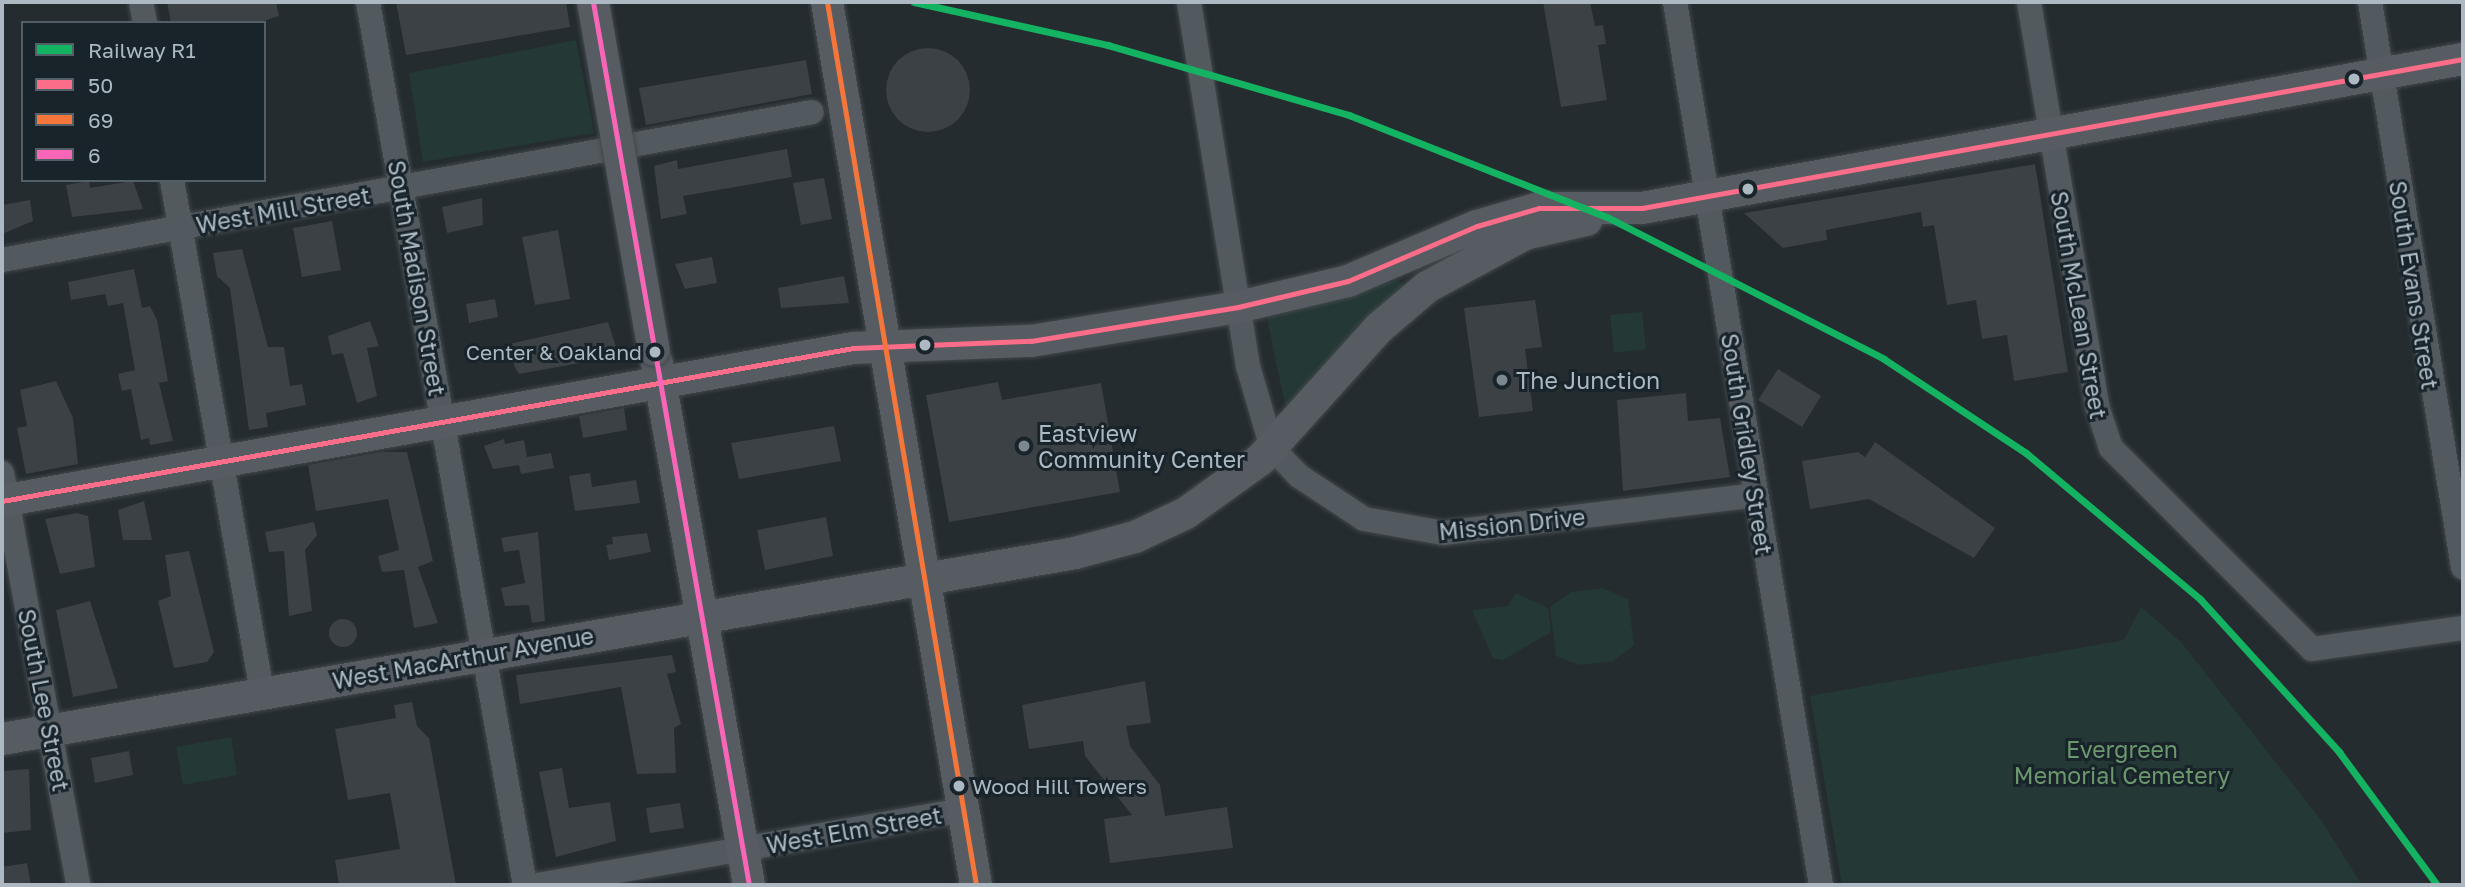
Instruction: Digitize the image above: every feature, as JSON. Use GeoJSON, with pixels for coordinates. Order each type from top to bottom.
{"type":"FeatureCollection","features":[{"type":"Feature","properties":{"kind":"main road"},"geometry":{"type":"LineString","coordinates":[[593,2],[749,885]]}},
{"type":"Feature","properties":{"kind":"main road"},"geometry":{"type":"LineString","coordinates":[[827,2],[886,333],[976,885]]}},
{"type":"Feature","properties":{"kind":"main road"},"geometry":{"type":"LineString","coordinates":[[3,491],[221,461],[660,382],[886,333],[1031,341],[1238,307],[1370,273],[1502,217],[1577,205],[1642,208],[2463,59]]}},
{"type":"Feature","properties":{"kind":"main road","name":"West MacArthur Avenue"},"geometry":{"type":"LineString","coordinates":[[2,740],[924,577],[1135,537],[1186,513],[1272,448],[1379,327],[1453,269],[1525,234],[1642,208]]}},
{"type":"Feature","properties":{"kind":"street"},"geometry":{"type":"LineString","coordinates":[[141,2],[145,21]]}},
{"type":"Feature","properties":{"kind":"street","name":"South Madison Street"},"geometry":{"type":"LineString","coordinates":[[368,2],[525,885]]}},
{"type":"Feature","properties":{"kind":"street","name":"Mission Drive"},"geometry":{"type":"LineString","coordinates":[[1189,2],[1238,307],[1272,448],[1299,477],[1347,510],[1423,532],[1755,495]]}},
{"type":"Feature","properties":{"kind":"street","name":"South Gridley Street"},"geometry":{"type":"LineString","coordinates":[[1675,2],[1821,885]]}},
{"type":"Feature","properties":{"kind":"street","name":"South McLean Street"},"geometry":{"type":"LineString","coordinates":[[2029,2],[2049,136],[2103,433],[2136,479],[2263,593],[2312,649],[2463,628]]}},
{"type":"Feature","properties":{"kind":"street","name":"South Evans Street"},"geometry":{"type":"LineString","coordinates":[[2370,2],[2463,567]]}},
{"type":"Feature","properties":{"kind":"street","name":"West Mill Street"},"geometry":{"type":"LineString","coordinates":[[2,260],[812,113]]}},
{"type":"Feature","properties":{"kind":"street"},"geometry":{"type":"LineString","coordinates":[[172,182],[262,692]]}},
{"type":"Feature","properties":{"kind":"street","name":"South Lee Street"},"geometry":{"type":"LineString","coordinates":[[3,491],[78,885]]}},
{"type":"Feature","properties":{"kind":"street","name":"West Elm Street"},"geometry":{"type":"LineString","coordinates":[[538,885],[963,810]]}},
{"type":"Feature","properties":{"kind":"green space"},"geometry":{"type":"Polygon","coordinates":[[[576,40],[594,133],[423,162],[409,73],[576,40]]]}},
{"type":"Feature","properties":{"kind":"green space"},"geometry":{"type":"Polygon","coordinates":[[[1397,280],[1404,285],[1357,327],[1291,406],[1285,405],[1267,317],[1397,280]]]}},
{"type":"Feature","properties":{"kind":"green space"},"geometry":{"type":"Polygon","coordinates":[[[1642,312],[1646,349],[1614,353],[1610,315],[1642,312]]]}},
{"type":"Feature","properties":{"kind":"green space"},"geometry":{"type":"Polygon","coordinates":[[[1603,588],[1628,599],[1634,645],[1613,661],[1579,665],[1556,656],[1550,607],[1571,592],[1603,588]]]}},
{"type":"Feature","properties":{"kind":"green space"},"geometry":{"type":"Polygon","coordinates":[[[1516,593],[1548,608],[1551,632],[1503,660],[1493,658],[1472,610],[1508,606],[1516,593]]]}},
{"type":"Feature","properties":{"kind":"green space","name":"Evergreen Memorial Cemetery"},"geometry":{"type":"Polygon","coordinates":[[[2141,607],[2181,642],[2321,820],[2362,885],[1842,885],[1810,696],[2124,640],[2141,607]]]}},
{"type":"Feature","properties":{"kind":"green space"},"geometry":{"type":"Polygon","coordinates":[[[231,737],[237,775],[183,785],[176,747],[231,737]]]}},
{"type":"Feature","properties":{"kind":"building"},"geometry":{"type":"Polygon","coordinates":[[[167,2],[276,2],[279,16],[263,21],[171,21],[167,2]]]}},
{"type":"Feature","properties":{"kind":"building"},"geometry":{"type":"Polygon","coordinates":[[[396,2],[566,2],[570,27],[406,55],[396,2]]]}},
{"type":"Feature","properties":{"kind":"building"},"geometry":{"type":"Polygon","coordinates":[[[1543,2],[1590,2],[1595,26],[1603,25],[1606,44],[1598,45],[1607,100],[1561,107],[1543,2]]]}},
{"type":"Feature","properties":{"kind":"building"},"geometry":{"type":"Polygon","coordinates":[[[920,48],[936,48],[952,55],[963,66],[970,82],[967,106],[958,120],[936,132],[920,132],[904,125],[893,114],[886,98],[886,82],[893,66],[904,55],[920,48]]]}},
{"type":"Feature","properties":{"kind":"building"},"geometry":{"type":"Polygon","coordinates":[[[806,60],[812,94],[646,125],[639,88],[806,60]]]}},
{"type":"Feature","properties":{"kind":"building"},"geometry":{"type":"Polygon","coordinates":[[[787,149],[792,177],[683,196],[687,214],[661,219],[654,166],[677,160],[678,169],[787,149]]]}},
{"type":"Feature","properties":{"kind":"building"},"geometry":{"type":"Polygon","coordinates":[[[2035,164],[2068,372],[2014,381],[2007,335],[1982,339],[1976,300],[1947,305],[1934,225],[1923,227],[1921,212],[1826,230],[1827,240],[1783,248],[1744,213],[2035,164]]]}},
{"type":"Feature","properties":{"kind":"building"},"geometry":{"type":"Polygon","coordinates":[[[824,178],[832,219],[801,225],[793,183],[824,178]]]}},
{"type":"Feature","properties":{"kind":"building"},"geometry":{"type":"Polygon","coordinates":[[[89,182],[90,188],[133,182],[143,209],[72,217],[66,185],[89,182]]]}},
{"type":"Feature","properties":{"kind":"building"},"geometry":{"type":"Polygon","coordinates":[[[482,198],[483,225],[447,233],[442,207],[482,198]]]}},
{"type":"Feature","properties":{"kind":"building"},"geometry":{"type":"Polygon","coordinates":[[[30,200],[33,221],[2,234],[2,205],[30,200]]]}},
{"type":"Feature","properties":{"kind":"building"},"geometry":{"type":"Polygon","coordinates":[[[332,221],[341,270],[302,277],[293,228],[332,221]]]}},
{"type":"Feature","properties":{"kind":"building"},"geometry":{"type":"Polygon","coordinates":[[[558,230],[570,299],[535,305],[522,237],[558,230]]]}},
{"type":"Feature","properties":{"kind":"building"},"geometry":{"type":"Polygon","coordinates":[[[242,249],[268,347],[284,347],[290,386],[302,384],[306,405],[266,413],[268,427],[249,430],[230,288],[217,276],[213,253],[242,249]]]}},
{"type":"Feature","properties":{"kind":"building"},"geometry":{"type":"Polygon","coordinates":[[[712,257],[717,283],[685,289],[675,264],[712,257]]]}},
{"type":"Feature","properties":{"kind":"building"},"geometry":{"type":"Polygon","coordinates":[[[134,269],[142,308],[150,306],[157,320],[168,381],[159,383],[173,441],[150,445],[149,438],[141,440],[131,389],[122,391],[118,374],[135,370],[123,303],[108,306],[105,294],[71,300],[68,282],[134,269]]]}},
{"type":"Feature","properties":{"kind":"building"},"geometry":{"type":"Polygon","coordinates":[[[844,276],[849,303],[781,308],[778,288],[844,276]]]}},
{"type":"Feature","properties":{"kind":"building"},"geometry":{"type":"Polygon","coordinates":[[[495,299],[498,317],[469,323],[466,304],[495,299]]]}},
{"type":"Feature","properties":{"kind":"building","name":"The Junction"},"geometry":{"type":"Polygon","coordinates":[[[1535,300],[1542,347],[1525,349],[1533,411],[1479,417],[1464,308],[1535,300]]]}},
{"type":"Feature","properties":{"kind":"building"},"geometry":{"type":"Polygon","coordinates":[[[370,321],[379,346],[367,348],[377,396],[357,403],[343,353],[332,355],[328,336],[370,321]]]}},
{"type":"Feature","properties":{"kind":"building"},"geometry":{"type":"Polygon","coordinates":[[[608,322],[619,356],[519,374],[515,368],[509,344],[608,322]]]}},
{"type":"Feature","properties":{"kind":"building"},"geometry":{"type":"Polygon","coordinates":[[[1778,369],[1821,396],[1802,427],[1758,400],[1778,369]]]}},
{"type":"Feature","properties":{"kind":"building"},"geometry":{"type":"Polygon","coordinates":[[[56,381],[73,418],[78,464],[26,474],[17,428],[27,426],[20,390],[56,381]]]}},
{"type":"Feature","properties":{"kind":"building","name":"Eastview Community Center"},"geometry":{"type":"Polygon","coordinates":[[[998,382],[1002,400],[1101,383],[1120,492],[949,522],[926,395],[998,382]]]}},
{"type":"Feature","properties":{"kind":"building"},"geometry":{"type":"Polygon","coordinates":[[[1686,393],[1688,421],[1720,418],[1730,477],[1623,491],[1617,400],[1686,393]]]}},
{"type":"Feature","properties":{"kind":"building"},"geometry":{"type":"Polygon","coordinates":[[[624,408],[627,430],[583,438],[579,416],[624,408]]]}},
{"type":"Feature","properties":{"kind":"building"},"geometry":{"type":"Polygon","coordinates":[[[834,426],[841,461],[739,479],[731,443],[834,426]]]}},
{"type":"Feature","properties":{"kind":"building"},"geometry":{"type":"Polygon","coordinates":[[[504,439],[505,444],[524,440],[527,457],[551,453],[554,468],[521,474],[519,465],[493,469],[484,446],[504,439]]]}},
{"type":"Feature","properties":{"kind":"building"},"geometry":{"type":"Polygon","coordinates":[[[1875,442],[1995,528],[1974,558],[1869,499],[1810,509],[1802,461],[1858,452],[1865,457],[1875,442]]]}},
{"type":"Feature","properties":{"kind":"building"},"geometry":{"type":"Polygon","coordinates":[[[381,452],[407,452],[433,561],[418,567],[438,623],[414,628],[404,570],[382,572],[378,556],[399,550],[388,499],[316,511],[308,465],[381,452]]]}},
{"type":"Feature","properties":{"kind":"building"},"geometry":{"type":"Polygon","coordinates":[[[590,473],[592,487],[636,480],[640,503],[575,511],[569,476],[590,473]]]}},
{"type":"Feature","properties":{"kind":"building"},"geometry":{"type":"Polygon","coordinates":[[[144,501],[152,540],[123,540],[118,510],[144,501]]]}},
{"type":"Feature","properties":{"kind":"building"},"geometry":{"type":"Polygon","coordinates":[[[77,513],[88,516],[95,567],[60,574],[45,519],[77,513]]]}},
{"type":"Feature","properties":{"kind":"building"},"geometry":{"type":"Polygon","coordinates":[[[826,517],[833,556],[765,570],[757,530],[826,517]]]}},
{"type":"Feature","properties":{"kind":"building"},"geometry":{"type":"Polygon","coordinates":[[[314,522],[317,535],[305,550],[312,611],[289,616],[284,551],[269,552],[265,532],[314,522]]]}},
{"type":"Feature","properties":{"kind":"building"},"geometry":{"type":"Polygon","coordinates":[[[538,532],[545,621],[532,623],[529,605],[505,606],[501,588],[525,583],[519,550],[504,552],[501,538],[538,532]]]}},
{"type":"Feature","properties":{"kind":"building"},"geometry":{"type":"Polygon","coordinates":[[[647,533],[651,552],[609,560],[606,545],[613,544],[612,537],[647,533]]]}},
{"type":"Feature","properties":{"kind":"building"},"geometry":{"type":"Polygon","coordinates":[[[189,551],[214,652],[207,662],[174,668],[158,601],[171,596],[165,555],[189,551]]]}},
{"type":"Feature","properties":{"kind":"building"},"geometry":{"type":"Polygon","coordinates":[[[90,601],[118,688],[73,697],[56,610],[90,601]]]}},
{"type":"Feature","properties":{"kind":"building"},"geometry":{"type":"Polygon","coordinates":[[[343,619],[353,623],[357,633],[353,643],[343,647],[333,643],[329,633],[333,623],[343,619]]]}},
{"type":"Feature","properties":{"kind":"building"},"geometry":{"type":"Polygon","coordinates":[[[672,655],[676,672],[667,674],[681,724],[674,728],[676,773],[637,774],[621,687],[520,704],[516,675],[672,655]]]}},
{"type":"Feature","properties":{"kind":"building"},"geometry":{"type":"Polygon","coordinates":[[[1145,681],[1151,723],[1126,726],[1130,746],[1160,785],[1165,816],[1227,807],[1233,848],[1110,863],[1104,819],[1132,815],[1085,756],[1083,741],[1029,749],[1022,705],[1145,681]]]}},
{"type":"Feature","properties":{"kind":"building"},"geometry":{"type":"Polygon","coordinates":[[[412,702],[417,726],[429,738],[456,885],[339,885],[335,860],[400,849],[390,793],[348,800],[335,729],[396,718],[394,705],[412,702]]]}},
{"type":"Feature","properties":{"kind":"building"},"geometry":{"type":"Polygon","coordinates":[[[129,751],[133,775],[95,783],[91,758],[129,751]]]}},
{"type":"Feature","properties":{"kind":"building"},"geometry":{"type":"Polygon","coordinates":[[[562,768],[569,808],[610,802],[616,841],[556,857],[539,772],[562,768]]]}},
{"type":"Feature","properties":{"kind":"building"},"geometry":{"type":"Polygon","coordinates":[[[29,769],[31,830],[2,833],[2,771],[29,769]]]}},
{"type":"Feature","properties":{"kind":"building"},"geometry":{"type":"Polygon","coordinates":[[[680,803],[684,828],[650,833],[646,808],[680,803]]]}},
{"type":"Feature","properties":{"kind":"building"},"geometry":{"type":"Polygon","coordinates":[[[27,863],[31,885],[2,885],[2,867],[27,863]]]}},
{"type":"Feature","properties":{"kind":"rail line","name":"R1"},"geometry":{"type":"LineString","coordinates":[[914,2],[1108,45],[1349,115],[1607,217],[1884,359],[2026,453],[2200,599],[2339,752],[2437,885]]}},
{"type":"Feature","properties":{"kind":"transit line","name":"6"},"geometry":{"type":"LineString","coordinates":[[593,2],[749,885]]}},
{"type":"Feature","properties":{"kind":"transit line","name":"69"},"geometry":{"type":"LineString","coordinates":[[827,2],[976,885]]}},
{"type":"Feature","properties":{"kind":"transit line","name":"50"},"geometry":{"type":"LineString","coordinates":[[2,501],[853,348],[1031,341],[1238,307],[1348,281],[1477,226],[1539,208],[1642,208],[2463,59]]}},
{"type":"Feature","properties":{"kind":"place","name":"Center & Oakland"},"geometry":{"type":"Point","coordinates":[655,352]}},
{"type":"Feature","properties":{"kind":"place","name":"The Junction"},"geometry":{"type":"Point","coordinates":[1502,380]}},
{"type":"Feature","properties":{"kind":"place","name":"Eastview Community Center"},"geometry":{"type":"Point","coordinates":[1024,446]}},
{"type":"Feature","properties":{"kind":"place","name":"Wood Hill Towers"},"geometry":{"type":"Point","coordinates":[959,786]}}]}
